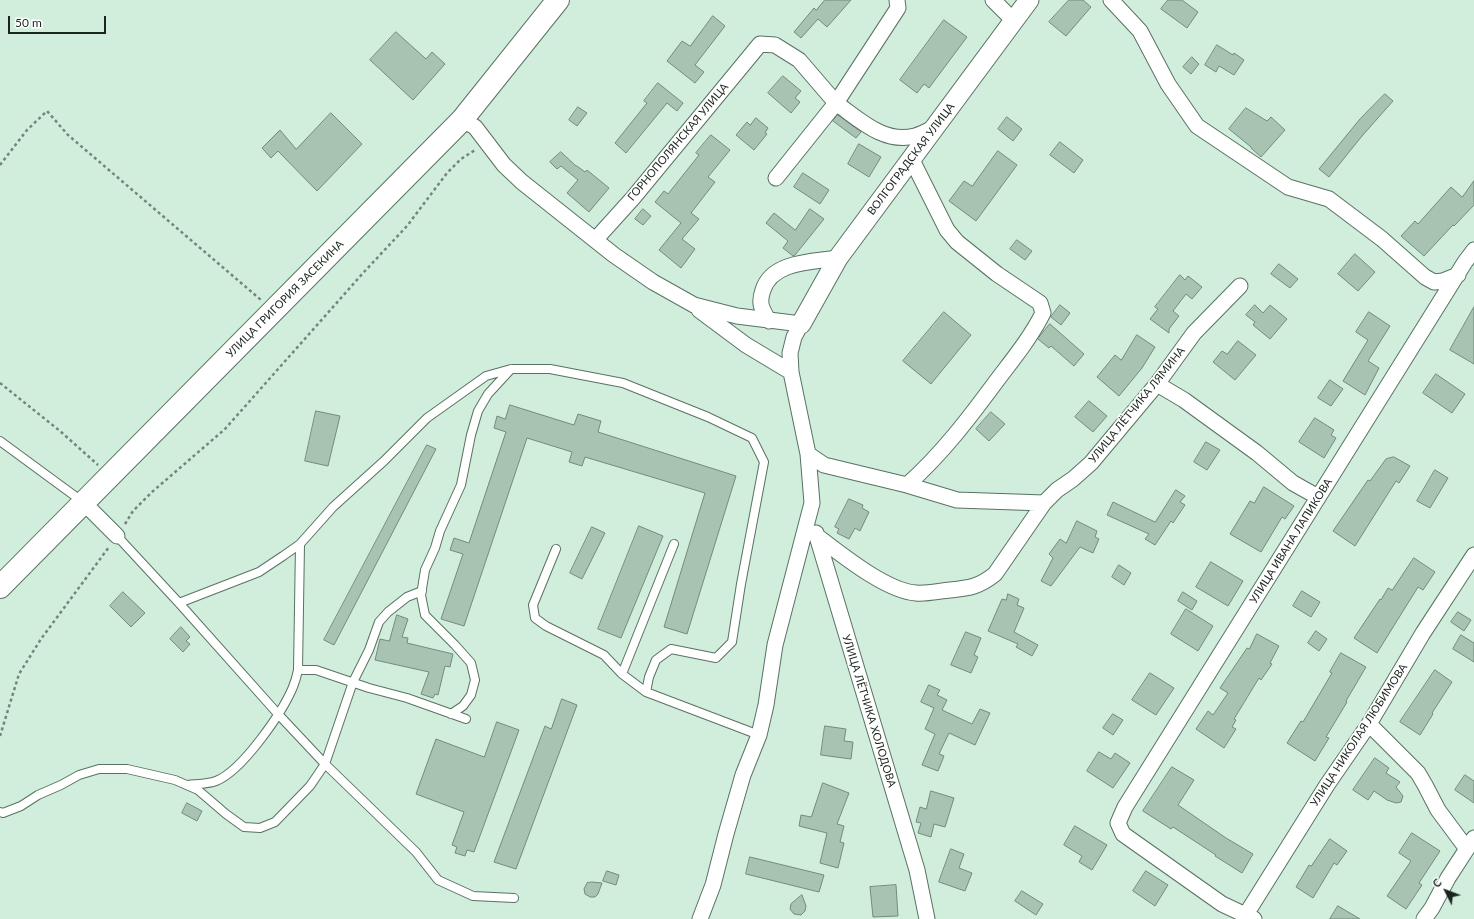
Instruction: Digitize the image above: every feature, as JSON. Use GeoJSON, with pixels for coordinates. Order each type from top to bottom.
{"type":"FeatureCollection","features":[{"type":"Feature","properties":{"kind":"main road","name":"УЛИЦА ГРИГОРИЯ ЗАСЕКИНА"},"geometry":{"type":"LineString","coordinates":[[0,587],[462,120],[558,0]]}},
{"type":"Feature","properties":{"kind":"street"},"geometry":{"type":"LineString","coordinates":[[776,178],[836,103],[898,8],[897,0]]}},
{"type":"Feature","properties":{"kind":"street"},"geometry":{"type":"LineString","coordinates":[[993,0],[1013,20]]}},
{"type":"Feature","properties":{"kind":"street","name":"ВОЛГОГРАДСКАЯ УЛИЦА"},"geometry":{"type":"LineString","coordinates":[[801,324],[838,258],[1029,0]]}},
{"type":"Feature","properties":{"kind":"street"},"geometry":{"type":"LineString","coordinates":[[1110,0],[1140,31],[1168,84],[1197,126],[1288,187],[1329,199],[1382,239],[1425,277],[1437,291],[1438,297],[1435,311]]}},
{"type":"Feature","properties":{"kind":"street","name":"ГОРНОПОЛЯНСКАЯ УЛИЦА"},"geometry":{"type":"LineString","coordinates":[[596,239],[633,198],[760,44],[775,45],[799,60],[836,103]]}},
{"type":"Feature","properties":{"kind":"street"},"geometry":{"type":"LineString","coordinates":[[836,103],[872,130],[893,138],[916,136],[935,127]]}},
{"type":"Feature","properties":{"kind":"street"},"geometry":{"type":"LineString","coordinates":[[462,120],[475,127],[504,165],[522,182],[596,239],[614,255],[652,282],[694,305],[746,345],[791,372]]}},
{"type":"Feature","properties":{"kind":"street"},"geometry":{"type":"LineString","coordinates":[[907,485],[938,456],[965,423],[1020,350],[1037,326],[1043,313],[1040,303],[997,274],[957,242],[947,230],[912,160]]}},
{"type":"Feature","properties":{"kind":"street","name":"УЛИЦА ИВАНА ЛАПИКОВА"},"geometry":{"type":"LineString","coordinates":[[1249,917],[1222,904],[1123,834],[1118,823],[1125,807],[1474,250]]}},
{"type":"Feature","properties":{"kind":"street"},"geometry":{"type":"LineString","coordinates":[[769,321],[761,309],[760,298],[765,284],[774,273],[787,266],[838,258]]}},
{"type":"Feature","properties":{"kind":"street"},"geometry":{"type":"LineString","coordinates":[[1425,277],[1434,282],[1443,281],[1458,275]]}},
{"type":"Feature","properties":{"kind":"street","name":"УЛИЦА ЛЁТЧИКА ЛЯМИНА"},"geometry":{"type":"LineString","coordinates":[[817,536],[848,560],[894,588],[916,593],[969,588],[984,583],[995,574],[1044,503],[1057,490],[1073,479],[1091,463],[1157,384],[1194,333],[1240,286]]}},
{"type":"Feature","properties":{"kind":"street"},"geometry":{"type":"LineString","coordinates":[[694,305],[736,316],[801,324]]}},
{"type":"Feature","properties":{"kind":"street","name":"УЛИЦА ЛЁТЧИКА ХОЛОДОВА"},"geometry":{"type":"LineString","coordinates":[[801,324],[794,337],[790,352],[791,372],[808,454],[812,503],[817,536],[917,870],[927,919]]}},
{"type":"Feature","properties":{"kind":"street"},"geometry":{"type":"LineString","coordinates":[[1157,384],[1184,400],[1257,453],[1294,483],[1318,497]]}},
{"type":"Feature","properties":{"kind":"street"},"geometry":{"type":"LineString","coordinates":[[808,454],[824,465],[907,485],[957,500],[1044,503]]}},
{"type":"Feature","properties":{"kind":"street"},"geometry":{"type":"LineString","coordinates":[[84,503],[117,536]]}},
{"type":"Feature","properties":{"kind":"street"},"geometry":{"type":"LineString","coordinates":[[700,919],[712,885],[743,775],[760,735],[775,645],[812,503]]}},
{"type":"Feature","properties":{"kind":"street","name":"УЛИЦА НИКОЛАЯ ЛЮБИМОВА"},"geometry":{"type":"LineString","coordinates":[[1249,917],[1327,785],[1369,724],[1423,633],[1474,555]]}},
{"type":"Feature","properties":{"kind":"street"},"geometry":{"type":"LineString","coordinates":[[1369,724],[1418,773],[1438,810],[1471,844],[1448,878],[1432,908],[1424,919]]}},
{"type":"Feature","properties":{"kind":"lane"},"geometry":{"type":"LineString","coordinates":[[179,603],[259,572],[300,544],[333,507],[384,461],[426,418],[486,376],[511,369],[550,369],[623,383],[708,417],[752,438],[764,462],[741,584],[732,642],[716,658],[671,649],[656,660],[649,677],[646,692]]}},
{"type":"Feature","properties":{"kind":"lane"},"geometry":{"type":"LineString","coordinates":[[451,714],[463,706],[471,695],[475,680],[471,663],[425,615],[421,595],[426,570],[440,531],[461,485],[471,434],[478,411],[488,394],[511,369]]}},
{"type":"Feature","properties":{"kind":"lane"},"geometry":{"type":"LineString","coordinates":[[0,440],[84,503]]}},
{"type":"Feature","properties":{"kind":"lane"},"geometry":{"type":"LineString","coordinates":[[117,536],[278,714],[325,764],[416,852],[438,880],[473,896],[514,898]]}},
{"type":"Feature","properties":{"kind":"lane"},"geometry":{"type":"LineString","coordinates":[[186,785],[215,782],[225,776],[241,762],[258,743],[278,714],[293,687],[298,670],[300,544]]}},
{"type":"Feature","properties":{"kind":"lane"},"geometry":{"type":"LineString","coordinates":[[622,674],[674,544]]}},
{"type":"Feature","properties":{"kind":"lane"},"geometry":{"type":"LineString","coordinates":[[556,549],[533,605],[535,618],[552,630],[604,655],[622,674],[646,692],[760,735]]}},
{"type":"Feature","properties":{"kind":"lane"},"geometry":{"type":"LineString","coordinates":[[0,812],[3,813],[22,806],[38,795],[61,786],[79,775],[98,769],[127,769],[156,775],[198,790],[244,827],[260,828],[275,822],[310,786],[325,764],[353,682],[369,650],[379,622],[388,612],[407,597],[422,591]]}},
{"type":"Feature","properties":{"kind":"lane"},"geometry":{"type":"LineString","coordinates":[[298,670],[316,670],[407,698],[466,719]]}},
{"type":"Feature","properties":{"kind":"path"},"geometry":{"type":"LineString","coordinates":[[0,165],[27,130],[46,111],[68,135],[274,311]]}},
{"type":"Feature","properties":{"kind":"path"},"geometry":{"type":"LineString","coordinates":[[0,736],[19,674],[40,639],[117,536],[133,511],[152,492],[225,429],[407,226],[447,173],[461,159],[474,150],[493,149]]}},
{"type":"Feature","properties":{"kind":"path"},"geometry":{"type":"LineString","coordinates":[[0,383],[60,431],[110,476]]}},
{"type":"Feature","properties":{"kind":"building"},"geometry":{"type":"Polygon","coordinates":[[[825,0],[851,0],[827,27],[818,19],[801,38],[794,32],[814,8],[816,10],[825,0]]]}},
{"type":"Feature","properties":{"kind":"building"},"geometry":{"type":"Polygon","coordinates":[[[1069,0],[1083,0],[1091,7],[1066,36],[1049,22],[1069,0]]]}},
{"type":"Feature","properties":{"kind":"building"},"geometry":{"type":"Polygon","coordinates":[[[1168,0],[1182,0],[1198,12],[1187,28],[1161,9],[1168,0]]]}},
{"type":"Feature","properties":{"kind":"building"},"geometry":{"type":"Polygon","coordinates":[[[713,16],[725,26],[695,65],[704,72],[695,83],[667,61],[682,41],[690,46],[713,16]]]}},
{"type":"Feature","properties":{"kind":"building"},"geometry":{"type":"Polygon","coordinates":[[[944,20],[967,37],[929,88],[924,84],[917,93],[900,80],[944,20]]]}},
{"type":"Feature","properties":{"kind":"building"},"geometry":{"type":"Polygon","coordinates":[[[396,32],[426,59],[432,52],[445,64],[413,100],[370,60],[396,32]]]}},
{"type":"Feature","properties":{"kind":"building"},"geometry":{"type":"Polygon","coordinates":[[[1217,45],[1233,55],[1234,53],[1244,60],[1234,75],[1219,66],[1216,72],[1205,65],[1217,45]]]}},
{"type":"Feature","properties":{"kind":"building"},"geometry":{"type":"Polygon","coordinates":[[[1192,57],[1199,64],[1191,74],[1183,67],[1192,57]]]}},
{"type":"Feature","properties":{"kind":"building"},"geometry":{"type":"Polygon","coordinates":[[[783,76],[801,91],[795,98],[800,102],[791,113],[768,93],[783,76]]]}},
{"type":"Feature","properties":{"kind":"building"},"geometry":{"type":"Polygon","coordinates":[[[658,83],[683,103],[677,111],[667,103],[626,153],[615,143],[647,103],[644,101],[658,83]]]}},
{"type":"Feature","properties":{"kind":"building"},"geometry":{"type":"Polygon","coordinates":[[[1385,94],[1393,101],[1329,177],[1319,169],[1360,119],[1385,94]]]}},
{"type":"Feature","properties":{"kind":"building"},"geometry":{"type":"Polygon","coordinates":[[[578,107],[587,113],[577,126],[569,120],[578,107]]]}},
{"type":"Feature","properties":{"kind":"building"},"geometry":{"type":"Polygon","coordinates":[[[1246,108],[1267,121],[1271,117],[1285,130],[1261,157],[1229,129],[1246,108]]]}},
{"type":"Feature","properties":{"kind":"building"},"geometry":{"type":"Polygon","coordinates":[[[331,113],[362,144],[317,191],[278,151],[271,158],[262,148],[280,130],[296,149],[331,113]]]}},
{"type":"Feature","properties":{"kind":"building"},"geometry":{"type":"Polygon","coordinates":[[[838,115],[861,132],[856,138],[833,121],[838,115]]]}},
{"type":"Feature","properties":{"kind":"building"},"geometry":{"type":"Polygon","coordinates":[[[1007,117],[1022,129],[1013,141],[998,129],[1007,117]]]}},
{"type":"Feature","properties":{"kind":"building"},"geometry":{"type":"Polygon","coordinates":[[[756,118],[768,128],[765,133],[767,134],[754,150],[736,135],[747,122],[750,125],[756,118]]]}},
{"type":"Feature","properties":{"kind":"building"},"geometry":{"type":"Polygon","coordinates":[[[711,135],[730,150],[708,177],[715,182],[691,213],[699,219],[682,239],[695,249],[681,268],[659,250],[681,223],[655,202],[664,191],[668,194],[699,155],[696,153],[711,135]]]}},
{"type":"Feature","properties":{"kind":"building"},"geometry":{"type":"Polygon","coordinates":[[[1060,142],[1083,160],[1074,173],[1050,155],[1060,142]]]}},
{"type":"Feature","properties":{"kind":"building"},"geometry":{"type":"Polygon","coordinates":[[[859,144],[881,157],[869,177],[848,164],[859,144]]]}},
{"type":"Feature","properties":{"kind":"building"},"geometry":{"type":"Polygon","coordinates":[[[998,151],[1017,165],[976,221],[949,201],[964,181],[972,186],[998,151]]]}},
{"type":"Feature","properties":{"kind":"building"},"geometry":{"type":"Polygon","coordinates":[[[561,152],[576,166],[585,172],[587,170],[609,188],[589,212],[567,193],[578,180],[561,166],[557,169],[550,162],[561,152]]]}},
{"type":"Feature","properties":{"kind":"building"},"geometry":{"type":"Polygon","coordinates":[[[803,173],[829,190],[820,204],[794,187],[803,173]]]}},
{"type":"Feature","properties":{"kind":"building"},"geometry":{"type":"Polygon","coordinates":[[[1474,181],[1474,205],[1424,256],[1401,236],[1415,221],[1418,224],[1451,187],[1462,197],[1474,181]]]}},
{"type":"Feature","properties":{"kind":"building"},"geometry":{"type":"Polygon","coordinates":[[[643,209],[651,216],[643,225],[635,219],[643,209]]]}},
{"type":"Feature","properties":{"kind":"building"},"geometry":{"type":"Polygon","coordinates":[[[810,209],[824,219],[793,256],[783,248],[788,241],[766,223],[774,213],[795,230],[810,209]]]}},
{"type":"Feature","properties":{"kind":"building"},"geometry":{"type":"Polygon","coordinates":[[[1017,240],[1032,251],[1025,260],[1010,249],[1017,240]]]}},
{"type":"Feature","properties":{"kind":"building"},"geometry":{"type":"Polygon","coordinates":[[[1355,254],[1375,272],[1358,291],[1338,274],[1355,254]]]}},
{"type":"Feature","properties":{"kind":"building"},"geometry":{"type":"Polygon","coordinates":[[[1279,264],[1298,279],[1290,288],[1271,274],[1279,264]]]}},
{"type":"Feature","properties":{"kind":"building"},"geometry":{"type":"Polygon","coordinates":[[[1180,275],[1185,280],[1188,276],[1202,287],[1192,299],[1186,294],[1173,311],[1179,316],[1169,329],[1169,333],[1150,319],[1158,309],[1155,307],[1180,275]]]}},
{"type":"Feature","properties":{"kind":"building"},"geometry":{"type":"Polygon","coordinates":[[[1060,305],[1070,313],[1061,325],[1051,317],[1060,305]]]}},
{"type":"Feature","properties":{"kind":"building"},"geometry":{"type":"Polygon","coordinates":[[[1255,305],[1263,313],[1270,305],[1287,319],[1270,339],[1253,325],[1255,322],[1246,315],[1255,305]]]}},
{"type":"Feature","properties":{"kind":"building"},"geometry":{"type":"Polygon","coordinates":[[[1474,307],[1474,364],[1450,350],[1474,307]]]}},
{"type":"Feature","properties":{"kind":"building"},"geometry":{"type":"Polygon","coordinates":[[[944,312],[971,335],[931,384],[903,361],[944,312]]]}},
{"type":"Feature","properties":{"kind":"building"},"geometry":{"type":"Polygon","coordinates":[[[1369,312],[1390,326],[1368,361],[1379,368],[1365,395],[1343,381],[1368,340],[1356,332],[1369,312]]]}},
{"type":"Feature","properties":{"kind":"building"},"geometry":{"type":"Polygon","coordinates":[[[1050,324],[1084,354],[1074,366],[1051,346],[1049,348],[1038,339],[1050,324]]]}},
{"type":"Feature","properties":{"kind":"building"},"geometry":{"type":"Polygon","coordinates":[[[1137,335],[1155,347],[1142,368],[1119,396],[1097,377],[1115,355],[1121,360],[1137,335]]]}},
{"type":"Feature","properties":{"kind":"building"},"geometry":{"type":"Polygon","coordinates":[[[1238,341],[1256,355],[1235,380],[1213,362],[1222,351],[1227,354],[1238,341]]]}},
{"type":"Feature","properties":{"kind":"building"},"geometry":{"type":"Polygon","coordinates":[[[1436,374],[1465,394],[1452,413],[1423,393],[1436,374]]]}},
{"type":"Feature","properties":{"kind":"building"},"geometry":{"type":"Polygon","coordinates":[[[1330,380],[1343,389],[1331,406],[1318,398],[1330,380]]]}},
{"type":"Feature","properties":{"kind":"building"},"geometry":{"type":"Polygon","coordinates":[[[1089,401],[1107,416],[1093,432],[1075,417],[1089,401]]]}},
{"type":"Feature","properties":{"kind":"building"},"geometry":{"type":"Polygon","coordinates":[[[510,405],[574,425],[578,414],[601,421],[598,432],[736,476],[687,634],[664,627],[705,493],[585,457],[582,466],[569,462],[572,452],[527,438],[464,626],[441,619],[463,554],[450,550],[454,538],[469,543],[506,432],[494,428],[497,416],[505,419],[510,405]]]}},
{"type":"Feature","properties":{"kind":"building"},"geometry":{"type":"Polygon","coordinates":[[[316,411],[340,416],[328,466],[305,461],[316,411]]]}},
{"type":"Feature","properties":{"kind":"building"},"geometry":{"type":"Polygon","coordinates":[[[991,412],[1005,424],[989,441],[976,429],[991,412]]]}},
{"type":"Feature","properties":{"kind":"building"},"geometry":{"type":"Polygon","coordinates":[[[1315,418],[1334,430],[1331,435],[1336,438],[1324,458],[1299,442],[1315,418]]]}},
{"type":"Feature","properties":{"kind":"building"},"geometry":{"type":"Polygon","coordinates":[[[1206,442],[1220,450],[1207,470],[1194,462],[1206,442]]]}},
{"type":"Feature","properties":{"kind":"building"},"geometry":{"type":"Polygon","coordinates":[[[427,445],[436,449],[334,645],[324,640],[427,445]]]}},
{"type":"Feature","properties":{"kind":"building"},"geometry":{"type":"Polygon","coordinates":[[[1394,457],[1410,466],[1399,483],[1396,481],[1355,546],[1333,531],[1368,480],[1370,481],[1386,459],[1394,457]]]}},
{"type":"Feature","properties":{"kind":"building"},"geometry":{"type":"Polygon","coordinates":[[[1435,470],[1448,478],[1430,508],[1417,501],[1435,470]]]}},
{"type":"Feature","properties":{"kind":"building"},"geometry":{"type":"Polygon","coordinates":[[[1264,487],[1294,506],[1285,519],[1282,517],[1261,552],[1230,534],[1250,501],[1254,503],[1264,487]]]}},
{"type":"Feature","properties":{"kind":"building"},"geometry":{"type":"Polygon","coordinates":[[[1176,490],[1185,496],[1180,502],[1185,505],[1173,523],[1171,521],[1155,545],[1145,539],[1149,534],[1107,515],[1113,502],[1155,522],[1176,490]]]}},
{"type":"Feature","properties":{"kind":"building"},"geometry":{"type":"Polygon","coordinates":[[[849,499],[863,505],[862,508],[869,512],[860,531],[855,528],[849,539],[837,533],[839,529],[835,527],[849,499]]]}},
{"type":"Feature","properties":{"kind":"building"},"geometry":{"type":"Polygon","coordinates":[[[1077,521],[1097,531],[1095,537],[1099,539],[1093,553],[1080,547],[1051,586],[1041,581],[1053,558],[1049,554],[1060,539],[1066,543],[1077,521]]]}},
{"type":"Feature","properties":{"kind":"building"},"geometry":{"type":"Polygon","coordinates":[[[639,526],[663,536],[621,638],[598,629],[639,526]]]}},
{"type":"Feature","properties":{"kind":"building"},"geometry":{"type":"Polygon","coordinates":[[[592,527],[605,533],[582,579],[570,573],[592,527]]]}},
{"type":"Feature","properties":{"kind":"building"},"geometry":{"type":"Polygon","coordinates":[[[1414,558],[1435,572],[1423,590],[1418,587],[1377,653],[1354,638],[1388,588],[1392,590],[1414,558]]]}},
{"type":"Feature","properties":{"kind":"building"},"geometry":{"type":"Polygon","coordinates":[[[1211,562],[1243,581],[1228,606],[1196,587],[1211,562]]]}},
{"type":"Feature","properties":{"kind":"building"},"geometry":{"type":"Polygon","coordinates":[[[1119,565],[1131,573],[1124,585],[1112,577],[1119,565]]]}},
{"type":"Feature","properties":{"kind":"building"},"geometry":{"type":"Polygon","coordinates":[[[1302,591],[1320,602],[1311,617],[1293,606],[1302,591]]]}},
{"type":"Feature","properties":{"kind":"building"},"geometry":{"type":"Polygon","coordinates":[[[123,592],[145,613],[131,627],[110,606],[123,592]]]}},
{"type":"Feature","properties":{"kind":"building"},"geometry":{"type":"Polygon","coordinates":[[[1183,592],[1197,601],[1192,610],[1178,601],[1183,592]]]}},
{"type":"Feature","properties":{"kind":"building"},"geometry":{"type":"Polygon","coordinates":[[[1008,594],[1019,599],[1017,605],[1024,608],[1014,632],[1038,645],[1032,656],[1016,647],[1018,644],[988,631],[1002,599],[1006,600],[1008,594]]]}},
{"type":"Feature","properties":{"kind":"building"},"geometry":{"type":"Polygon","coordinates":[[[1186,609],[1213,626],[1198,651],[1171,634],[1186,609]]]}},
{"type":"Feature","properties":{"kind":"building"},"geometry":{"type":"Polygon","coordinates":[[[1458,612],[1471,620],[1464,631],[1451,622],[1458,612]]]}},
{"type":"Feature","properties":{"kind":"building"},"geometry":{"type":"Polygon","coordinates":[[[397,615],[408,619],[402,637],[408,638],[407,643],[453,654],[450,667],[445,666],[438,695],[435,694],[433,698],[421,694],[429,672],[375,660],[380,639],[389,641],[397,615]]]}},
{"type":"Feature","properties":{"kind":"building"},"geometry":{"type":"Polygon","coordinates":[[[181,627],[190,637],[186,641],[190,644],[183,652],[170,639],[181,627]]]}},
{"type":"Feature","properties":{"kind":"building"},"geometry":{"type":"Polygon","coordinates":[[[1316,631],[1327,639],[1319,651],[1308,643],[1316,631]]]}},
{"type":"Feature","properties":{"kind":"building"},"geometry":{"type":"Polygon","coordinates":[[[966,632],[981,638],[974,655],[978,657],[971,673],[951,665],[966,632]]]}},
{"type":"Feature","properties":{"kind":"building"},"geometry":{"type":"Polygon","coordinates":[[[1257,634],[1279,646],[1270,663],[1272,664],[1261,680],[1259,678],[1234,719],[1236,720],[1232,727],[1236,729],[1224,748],[1196,729],[1208,711],[1213,715],[1228,693],[1220,688],[1247,648],[1249,649],[1257,634]]]}},
{"type":"Feature","properties":{"kind":"building"},"geometry":{"type":"Polygon","coordinates":[[[1461,635],[1474,643],[1474,662],[1453,649],[1461,635]]]}},
{"type":"Feature","properties":{"kind":"building"},"geometry":{"type":"Polygon","coordinates":[[[1341,653],[1366,667],[1326,737],[1329,738],[1315,761],[1287,743],[1301,721],[1303,722],[1332,673],[1330,672],[1341,653]]]}},
{"type":"Feature","properties":{"kind":"building"},"geometry":{"type":"Polygon","coordinates":[[[1435,670],[1452,682],[1420,735],[1400,722],[1435,670]]]}},
{"type":"Feature","properties":{"kind":"building"},"geometry":{"type":"Polygon","coordinates":[[[1150,673],[1174,688],[1156,715],[1132,700],[1150,673]]]}},
{"type":"Feature","properties":{"kind":"building"},"geometry":{"type":"Polygon","coordinates":[[[929,685],[940,690],[937,695],[947,700],[942,710],[972,724],[980,709],[990,713],[975,745],[949,733],[939,754],[944,756],[938,771],[922,765],[935,734],[925,729],[934,708],[921,702],[929,685]]]}},
{"type":"Feature","properties":{"kind":"building"},"geometry":{"type":"Polygon","coordinates":[[[562,699],[577,705],[516,869],[494,862],[545,726],[551,729],[562,699]]]}},
{"type":"Feature","properties":{"kind":"building"},"geometry":{"type":"Polygon","coordinates":[[[1113,714],[1123,720],[1113,735],[1103,728],[1113,714]]]}},
{"type":"Feature","properties":{"kind":"building"},"geometry":{"type":"Polygon","coordinates":[[[497,722],[519,730],[474,852],[467,850],[465,856],[455,853],[457,847],[452,845],[464,812],[416,794],[436,739],[484,757],[497,722]]]}},
{"type":"Feature","properties":{"kind":"building"},"geometry":{"type":"Polygon","coordinates":[[[825,726],[846,729],[844,741],[853,742],[851,759],[821,755],[825,726]]]}},
{"type":"Feature","properties":{"kind":"building"},"geometry":{"type":"Polygon","coordinates":[[[1099,752],[1111,759],[1115,753],[1130,763],[1113,788],[1087,771],[1099,752]]]}},
{"type":"Feature","properties":{"kind":"building"},"geometry":{"type":"Polygon","coordinates":[[[1375,758],[1389,768],[1386,773],[1400,782],[1396,787],[1403,796],[1401,802],[1396,803],[1387,800],[1374,791],[1368,800],[1353,790],[1375,758]]]}},
{"type":"Feature","properties":{"kind":"building"},"geometry":{"type":"Polygon","coordinates":[[[1172,767],[1194,780],[1178,805],[1226,838],[1253,854],[1242,873],[1173,827],[1171,829],[1143,811],[1172,767]]]}},
{"type":"Feature","properties":{"kind":"building"},"geometry":{"type":"Polygon","coordinates":[[[1465,775],[1474,781],[1474,803],[1455,790],[1465,775]]]}},
{"type":"Feature","properties":{"kind":"building"},"geometry":{"type":"Polygon","coordinates":[[[823,783],[849,793],[837,824],[844,826],[840,842],[844,843],[838,868],[820,863],[827,833],[799,826],[801,815],[811,817],[823,783]]]}},
{"type":"Feature","properties":{"kind":"building"},"geometry":{"type":"Polygon","coordinates":[[[931,791],[954,798],[945,827],[934,824],[931,837],[918,833],[921,823],[916,822],[920,807],[926,809],[931,791]]]}},
{"type":"Feature","properties":{"kind":"building"},"geometry":{"type":"Polygon","coordinates":[[[187,803],[202,811],[197,821],[182,813],[187,803]]]}},
{"type":"Feature","properties":{"kind":"building"},"geometry":{"type":"Polygon","coordinates":[[[1075,826],[1107,845],[1092,870],[1079,862],[1082,856],[1064,845],[1075,826]]]}},
{"type":"Feature","properties":{"kind":"building"},"geometry":{"type":"Polygon","coordinates":[[[1412,833],[1440,851],[1419,883],[1422,885],[1406,909],[1387,896],[1411,861],[1399,853],[1412,833]]]}},
{"type":"Feature","properties":{"kind":"building"},"geometry":{"type":"Polygon","coordinates":[[[1330,839],[1347,851],[1337,865],[1334,863],[1313,898],[1296,887],[1309,865],[1311,866],[1330,839]]]}},
{"type":"Feature","properties":{"kind":"building"},"geometry":{"type":"Polygon","coordinates":[[[951,849],[964,854],[959,868],[972,873],[965,891],[939,882],[951,849]]]}},
{"type":"Feature","properties":{"kind":"building"},"geometry":{"type":"Polygon","coordinates":[[[750,857],[824,875],[819,892],[746,874],[750,857]]]}},
{"type":"Feature","properties":{"kind":"building"},"geometry":{"type":"Polygon","coordinates":[[[607,871],[619,875],[616,885],[603,881],[607,871]]]}},
{"type":"Feature","properties":{"kind":"building"},"geometry":{"type":"Polygon","coordinates":[[[1146,871],[1168,885],[1155,906],[1133,891],[1146,871]]]}},
{"type":"Feature","properties":{"kind":"building"},"geometry":{"type":"Polygon","coordinates":[[[587,883],[602,883],[598,894],[595,897],[590,897],[585,894],[584,889],[587,883]]]}},
{"type":"Feature","properties":{"kind":"building"},"geometry":{"type":"Polygon","coordinates":[[[896,885],[898,916],[873,917],[870,887],[896,885]]]}},
{"type":"Feature","properties":{"kind":"building"},"geometry":{"type":"Polygon","coordinates":[[[1022,891],[1043,904],[1036,915],[1015,901],[1022,891]]]}},
{"type":"Feature","properties":{"kind":"building"},"geometry":{"type":"Polygon","coordinates":[[[802,895],[806,906],[805,911],[801,915],[794,914],[790,909],[791,904],[802,895]]]}},
{"type":"Feature","properties":{"kind":"building"},"geometry":{"type":"Polygon","coordinates":[[[1338,906],[1360,919],[1330,919],[1338,906]]]}}]}
